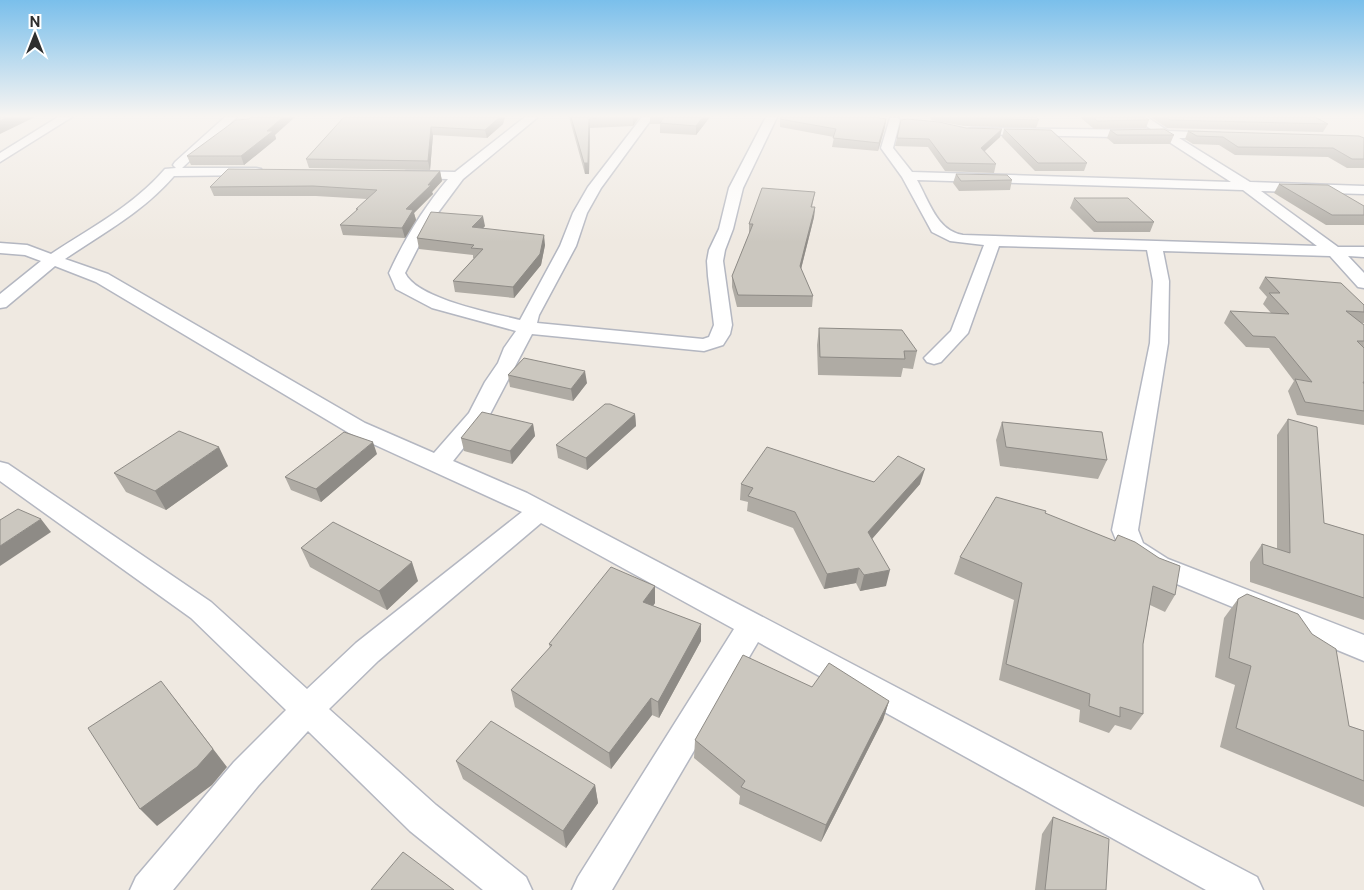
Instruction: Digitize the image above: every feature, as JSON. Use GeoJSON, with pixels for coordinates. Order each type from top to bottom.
{"type":"FeatureCollection","features":[{"type":"Feature","properties":{"kind":"street"},"geometry":{"type":"LineString","coordinates":[[0,303],[53,260],[115,221],[160,186],[170,172],[185,159]]}},
{"type":"Feature","properties":{"kind":"street"},"geometry":{"type":"LineString","coordinates":[[481,159],[458,176],[446,189],[404,257],[397,273],[402,285],[438,304],[527,328],[704,345],[716,341],[722,334],[723,326],[716,276],[717,250],[726,229],[736,188],[751,159]]}},
{"type":"Feature","properties":{"kind":"street"},"geometry":{"type":"LineString","coordinates":[[438,464],[478,416],[495,382],[508,364],[514,348],[527,328],[530,315],[568,246],[580,213],[595,187],[617,159]]}},
{"type":"Feature","properties":{"kind":"street"},"geometry":{"type":"LineString","coordinates":[[895,159],[908,176],[937,229],[943,235],[958,238],[993,241],[1364,252]]}},
{"type":"Feature","properties":{"kind":"street"},"geometry":{"type":"LineString","coordinates":[[1203,159],[1246,186],[1334,251],[1364,283]]}},
{"type":"Feature","properties":{"kind":"street"},"geometry":{"type":"LineString","coordinates":[[170,172],[274,172]]}},
{"type":"Feature","properties":{"kind":"street"},"geometry":{"type":"LineString","coordinates":[[393,174],[458,176]]}},
{"type":"Feature","properties":{"kind":"street"},"geometry":{"type":"LineString","coordinates":[[908,176],[1364,190]]}},
{"type":"Feature","properties":{"kind":"street"},"geometry":{"type":"LineString","coordinates":[[934,358],[959,333],[993,241]]}},
{"type":"Feature","properties":{"kind":"street"},"geometry":{"type":"LineString","coordinates":[[1154,246],[1161,281],[1159,343],[1124,530],[1133,549],[1158,566],[1364,648]]}},
{"type":"Feature","properties":{"kind":"street"},"geometry":{"type":"LineString","coordinates":[[0,248],[27,250],[102,278],[357,428],[518,499],[1244,890]]}},
{"type":"Feature","properties":{"kind":"street"},"geometry":{"type":"LineString","coordinates":[[0,470],[201,610],[424,818],[513,890]]}},
{"type":"Feature","properties":{"kind":"street"},"geometry":{"type":"LineString","coordinates":[[149,890],[246,774],[308,709],[367,652],[436,598],[539,511]]}},
{"type":"Feature","properties":{"kind":"street"},"geometry":{"type":"LineString","coordinates":[[591,890],[752,626]]}},
{"type":"Feature","properties":{"kind":"building"},"geometry":{"type":"Polygon","coordinates":[[[306,159],[428,159],[428,161],[306,159]]]}},
{"type":"Feature","properties":{"kind":"building"},"geometry":{"type":"Polygon","coordinates":[[[583,159],[588,159],[588,163],[584,163],[583,159]]]}},
{"type":"Feature","properties":{"kind":"building"},"geometry":{"type":"Polygon","coordinates":[[[944,159],[991,159],[996,164],[947,163],[944,159]]]}},
{"type":"Feature","properties":{"kind":"building"},"geometry":{"type":"Polygon","coordinates":[[[1034,159],[1082,159],[1087,163],[1038,163],[1034,159]]]}},
{"type":"Feature","properties":{"kind":"building"},"geometry":{"type":"Polygon","coordinates":[[[228,169],[440,171],[428,185],[431,185],[406,209],[413,210],[402,228],[340,225],[377,190],[313,186],[210,187],[228,169]]]}},
{"type":"Feature","properties":{"kind":"building"},"geometry":{"type":"Polygon","coordinates":[[[956,174],[1007,175],[1012,180],[961,181],[956,174]]]}},
{"type":"Feature","properties":{"kind":"building"},"geometry":{"type":"Polygon","coordinates":[[[1279,184],[1328,185],[1364,206],[1364,215],[1332,215],[1279,184]]]}},
{"type":"Feature","properties":{"kind":"building"},"geometry":{"type":"Polygon","coordinates":[[[762,188],[815,192],[811,207],[815,207],[800,266],[813,296],[738,295],[732,276],[753,224],[749,224],[762,188]]]}},
{"type":"Feature","properties":{"kind":"building"},"geometry":{"type":"Polygon","coordinates":[[[1074,198],[1128,198],[1154,222],[1097,222],[1074,198]]]}},
{"type":"Feature","properties":{"kind":"building"},"geometry":{"type":"Polygon","coordinates":[[[431,212],[483,216],[472,227],[544,235],[540,254],[513,287],[453,281],[483,249],[471,248],[474,245],[417,238],[431,212]]]}},
{"type":"Feature","properties":{"kind":"building"},"geometry":{"type":"Polygon","coordinates":[[[1265,277],[1341,283],[1364,305],[1364,312],[1346,311],[1364,325],[1364,341],[1357,341],[1364,348],[1364,411],[1305,402],[1295,379],[1312,382],[1275,337],[1253,336],[1230,311],[1289,314],[1269,293],[1280,293],[1265,277]]]}},
{"type":"Feature","properties":{"kind":"building"},"geometry":{"type":"Polygon","coordinates":[[[819,328],[902,330],[917,351],[904,351],[905,359],[820,357],[819,328]]]}},
{"type":"Feature","properties":{"kind":"building"},"geometry":{"type":"Polygon","coordinates":[[[524,358],[585,371],[571,389],[508,375],[524,358]]]}},
{"type":"Feature","properties":{"kind":"building"},"geometry":{"type":"Polygon","coordinates":[[[605,404],[610,404],[635,414],[586,458],[556,445],[605,404]]]}},
{"type":"Feature","properties":{"kind":"building"},"geometry":{"type":"Polygon","coordinates":[[[482,412],[533,424],[510,451],[461,438],[482,412]]]}},
{"type":"Feature","properties":{"kind":"building"},"geometry":{"type":"Polygon","coordinates":[[[1288,419],[1317,427],[1324,523],[1364,535],[1364,598],[1263,564],[1262,544],[1290,553],[1288,419]]]}},
{"type":"Feature","properties":{"kind":"building"},"geometry":{"type":"Polygon","coordinates":[[[1002,422],[1102,432],[1107,460],[1006,447],[1002,422]]]}},
{"type":"Feature","properties":{"kind":"building"},"geometry":{"type":"Polygon","coordinates":[[[179,431],[219,447],[155,491],[114,473],[179,431]]]}},
{"type":"Feature","properties":{"kind":"building"},"geometry":{"type":"Polygon","coordinates":[[[344,432],[373,442],[316,489],[285,477],[344,432]]]}},
{"type":"Feature","properties":{"kind":"building"},"geometry":{"type":"Polygon","coordinates":[[[767,447],[874,482],[898,456],[925,469],[868,532],[890,570],[864,575],[859,568],[827,574],[795,512],[748,496],[753,488],[741,484],[767,447]]]}},
{"type":"Feature","properties":{"kind":"building"},"geometry":{"type":"Polygon","coordinates":[[[996,497],[1046,511],[1045,513],[1115,541],[1118,535],[1135,542],[1159,558],[1180,566],[1175,595],[1153,586],[1143,644],[1143,714],[1120,707],[1120,717],[1089,706],[1090,694],[1006,664],[1022,583],[960,557],[996,497]]]}},
{"type":"Feature","properties":{"kind":"building"},"geometry":{"type":"Polygon","coordinates":[[[18,509],[41,519],[0,546],[0,520],[18,509]]]}},
{"type":"Feature","properties":{"kind":"building"},"geometry":{"type":"Polygon","coordinates":[[[333,522],[412,562],[379,591],[301,548],[333,522]]]}},
{"type":"Feature","properties":{"kind":"building"},"geometry":{"type":"Polygon","coordinates":[[[611,567],[655,586],[643,602],[701,624],[658,702],[651,698],[609,753],[511,690],[552,645],[549,644],[611,567]]]}},
{"type":"Feature","properties":{"kind":"building"},"geometry":{"type":"Polygon","coordinates":[[[1247,594],[1298,614],[1312,634],[1336,649],[1349,726],[1364,731],[1364,781],[1236,728],[1251,666],[1229,658],[1238,599],[1247,594]]]}},
{"type":"Feature","properties":{"kind":"building"},"geometry":{"type":"Polygon","coordinates":[[[743,655],[812,687],[829,663],[889,701],[826,825],[741,787],[745,781],[695,740],[743,655]]]}},
{"type":"Feature","properties":{"kind":"building"},"geometry":{"type":"Polygon","coordinates":[[[161,681],[213,749],[197,767],[140,809],[88,728],[161,681]]]}},
{"type":"Feature","properties":{"kind":"building"},"geometry":{"type":"Polygon","coordinates":[[[491,721],[595,785],[563,831],[456,761],[491,721]]]}},
{"type":"Feature","properties":{"kind":"building"},"geometry":{"type":"Polygon","coordinates":[[[1053,817],[1109,839],[1106,890],[1045,890],[1053,817]]]}},
{"type":"Feature","properties":{"kind":"building"},"geometry":{"type":"Polygon","coordinates":[[[403,852],[454,890],[371,890],[403,852]]]}}]}
